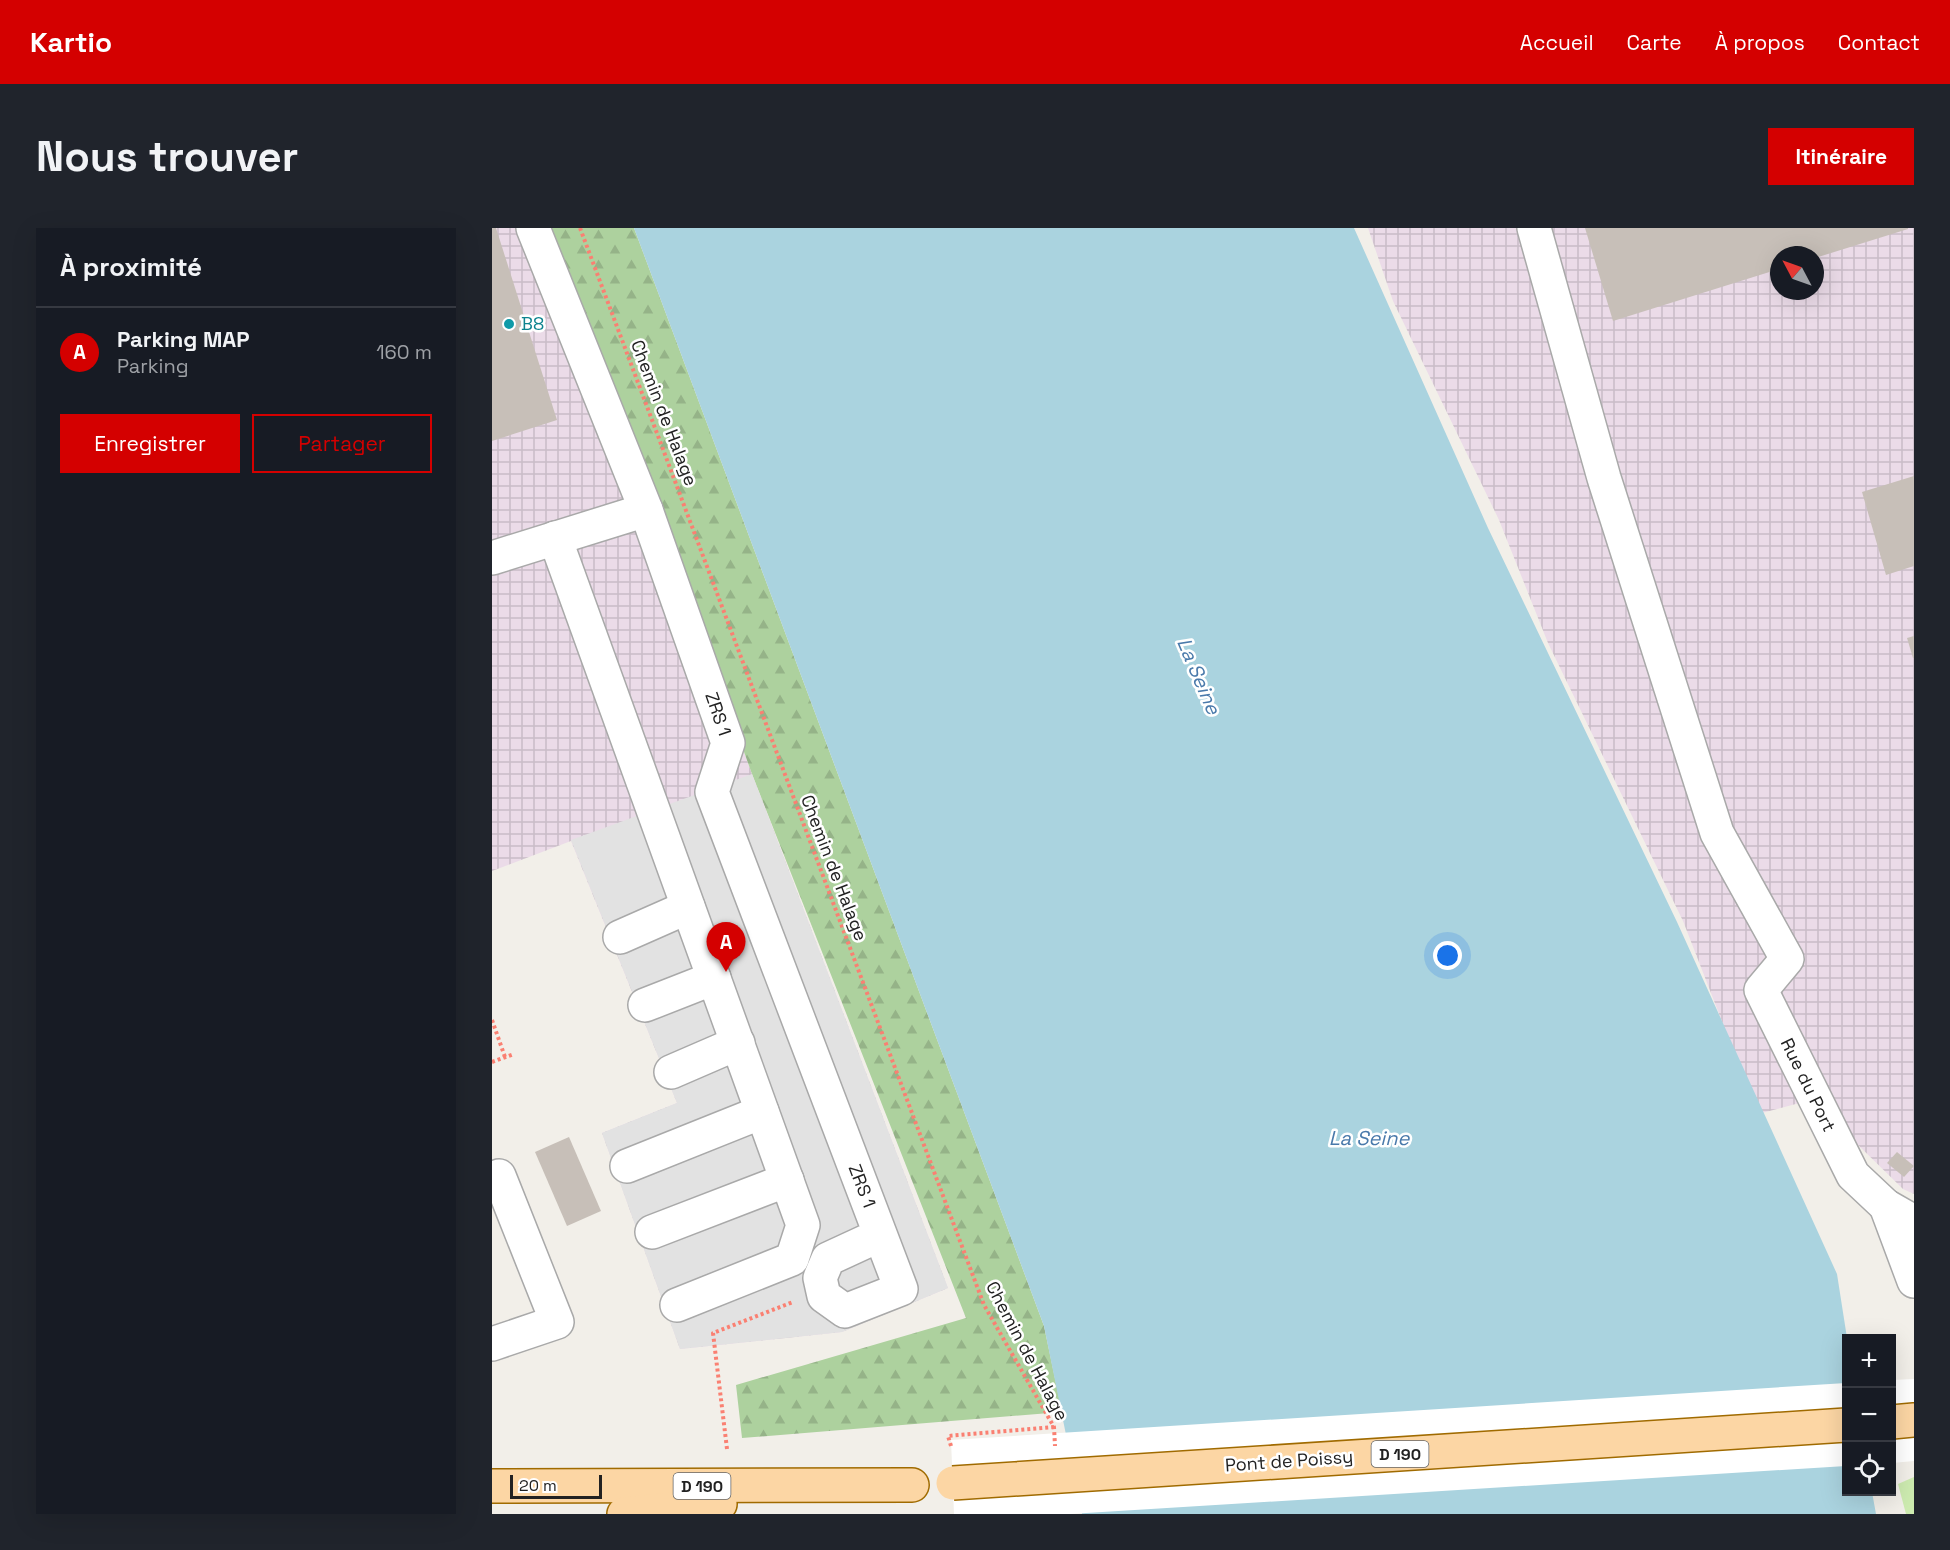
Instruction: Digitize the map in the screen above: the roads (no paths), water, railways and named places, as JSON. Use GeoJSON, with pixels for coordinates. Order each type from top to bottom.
{"type":"FeatureCollection","features":[{"type":"Feature","properties":{"kind":"main road"},"geometry":{"type":"LineString","coordinates":[[1896,1422],[1914,1420]]}},
{"type":"Feature","properties":{"kind":"main road","name":"Pont de Poissy"},"geometry":{"type":"LineString","coordinates":[[912,1485],[1842,1425]]}},
{"type":"Feature","properties":{"kind":"main road","name":"D 190"},"geometry":{"type":"LineString","coordinates":[[492,1486],[912,1485]]}},
{"type":"Feature","properties":{"kind":"main road","name":"D 190"},"geometry":{"type":"LineString","coordinates":[[624,1514],[912,1485]]}},
{"type":"Feature","properties":{"kind":"lane","name":"ZRS 1"},"geometry":{"type":"LineString","coordinates":[[533,228],[646,510],[728,743],[712,792],[880,1235]]}},
{"type":"Feature","properties":{"kind":"lane","name":"Rue du Port"},"geometry":{"type":"LineString","coordinates":[[1534,228],[1605,478],[1718,833],[1787,959],[1761,990],[1853,1175],[1886,1206],[1914,1222]]}},
{"type":"Feature","properties":{"kind":"lane"},"geometry":{"type":"LineString","coordinates":[[492,558],[646,510]]}},
{"type":"Feature","properties":{"kind":"lane"},"geometry":{"type":"LineString","coordinates":[[555,538],[803,1225],[792,1260],[677,1305]]}},
{"type":"Feature","properties":{"kind":"lane"},"geometry":{"type":"LineString","coordinates":[[620,937],[688,907]]}},
{"type":"Feature","properties":{"kind":"lane"},"geometry":{"type":"LineString","coordinates":[[645,1005],[714,978]]}},
{"type":"Feature","properties":{"kind":"lane"},"geometry":{"type":"LineString","coordinates":[[671,1072],[738,1043]]}},
{"type":"Feature","properties":{"kind":"lane"},"geometry":{"type":"LineString","coordinates":[[627,1166],[762,1112]]}},
{"type":"Feature","properties":{"kind":"lane"},"geometry":{"type":"LineString","coordinates":[[492,1344],[557,1322],[499,1176]]}},
{"type":"Feature","properties":{"kind":"lane"},"geometry":{"type":"LineString","coordinates":[[652,1232],[787,1180]]}},
{"type":"Feature","properties":{"kind":"lane","name":"Rue du Port"},"geometry":{"type":"LineString","coordinates":[[1886,1206],[1914,1281]]}},
{"type":"Feature","properties":{"kind":"water","name":"La Seine"},"geometry":{"type":"Polygon","coordinates":[[[634,228],[1354,228],[1488,528],[1677,922],[1837,1274],[1846,1334],[1842,1334],[1842,1496],[1873,1496],[1876,1514],[1082,1514],[1044,1326],[634,228]]]}},
{"type":"Feature","properties":{"kind":"place","name":"B8"},"geometry":{"type":"Point","coordinates":[509,324]}},
{"type":"Feature","properties":{"kind":"place","name":"Parking MAP"},"geometry":{"type":"Point","coordinates":[726,972]}}]}
